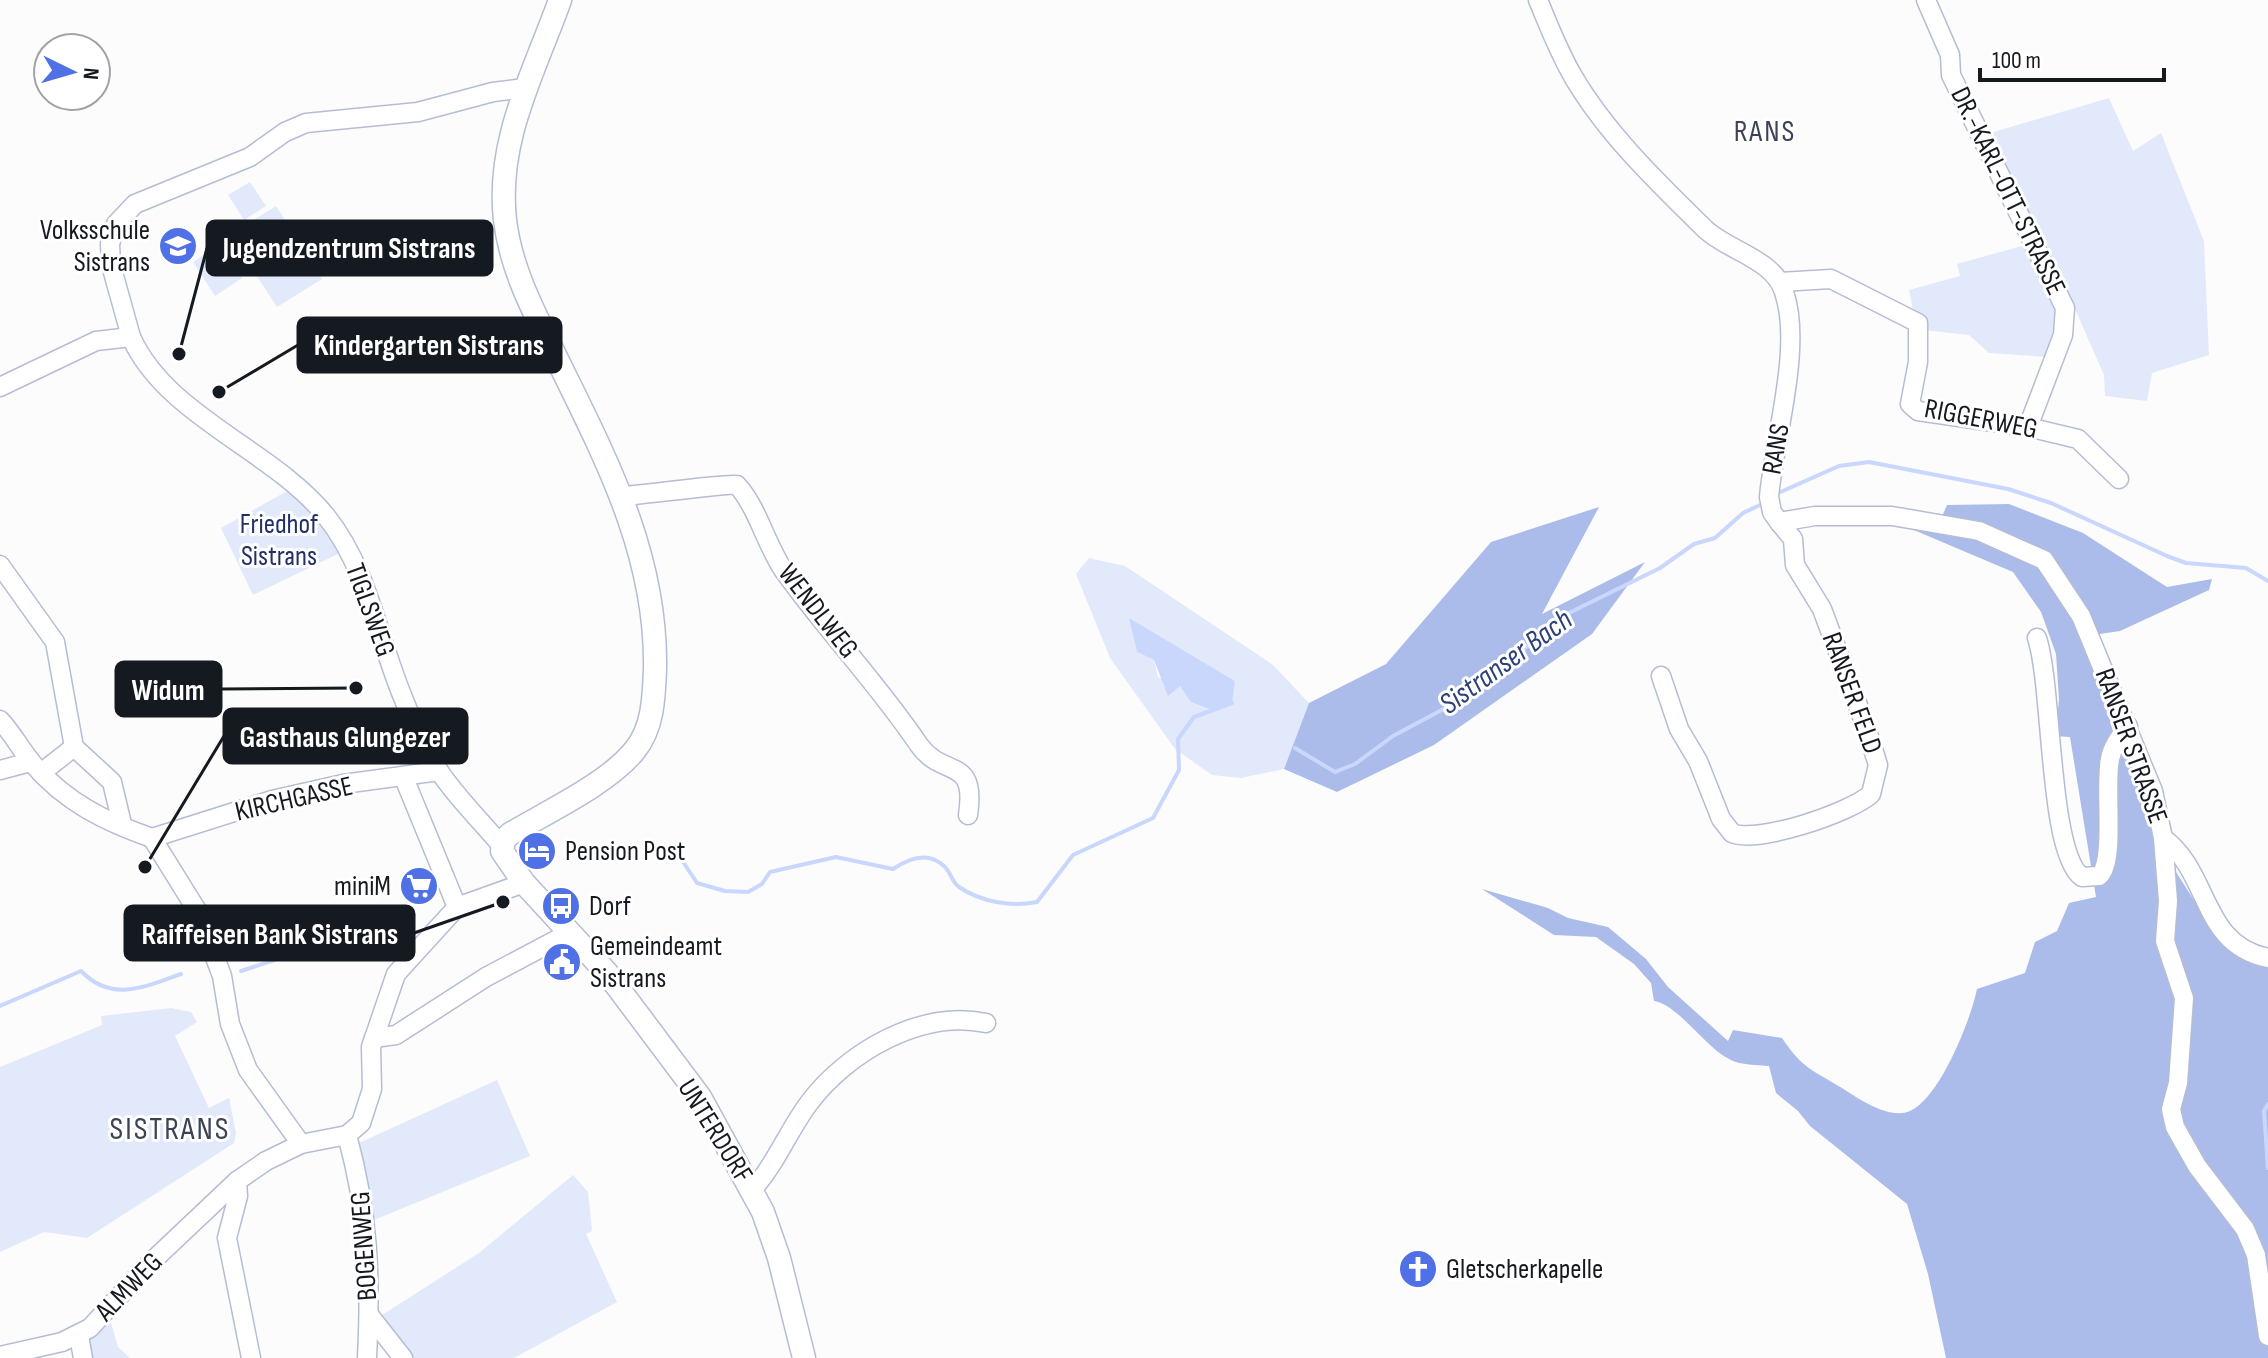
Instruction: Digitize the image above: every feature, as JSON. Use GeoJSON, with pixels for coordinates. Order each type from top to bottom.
{"type":"FeatureCollection","features":[{"type":"Feature","properties":{"kind":"main road"},"geometry":{"type":"LineString","coordinates":[[502,846],[510,834],[621,764],[634,752],[647,730],[654,679],[651,599],[640,544],[623,496],[534,312],[508,238],[504,173],[511,132],[560,0]]}},
{"type":"Feature","properties":{"kind":"main road","name":"UNTERDORF"},"geometry":{"type":"LineString","coordinates":[[502,846],[504,857],[524,883],[607,973],[697,1092],[752,1190],[773,1239],[804,1358]]}},
{"type":"Feature","properties":{"kind":"street"},"geometry":{"type":"LineString","coordinates":[[1538,0],[1574,79],[1610,129],[1705,229],[1725,245],[1761,264],[1780,282]]}},
{"type":"Feature","properties":{"kind":"street","name":"DR.-KARL-OTT-STRASSE"},"geometry":{"type":"LineString","coordinates":[[1926,0],[1950,55],[1951,75],[2065,308],[2063,335],[2028,427]]}},
{"type":"Feature","properties":{"kind":"street","name":"TIGLSWEG"},"geometry":{"type":"LineString","coordinates":[[502,846],[439,771],[404,702],[356,565],[328,519],[291,482],[168,386],[138,352],[111,265],[110,244],[116,224],[135,204],[250,157],[285,132],[306,123],[418,112],[493,92],[525,88]]}},
{"type":"Feature","properties":{"kind":"street","name":"RIGGERWEG"},"geometry":{"type":"LineString","coordinates":[[1780,282],[1831,279],[1918,323],[1918,362],[1910,397],[1912,408],[1931,415],[2028,427],[2078,439],[2119,479]]}},
{"type":"Feature","properties":{"kind":"street","name":"RANS"},"geometry":{"type":"LineString","coordinates":[[1779,522],[1769,505],[1769,497],[1784,404],[1789,340],[1788,308],[1780,282]]}},
{"type":"Feature","properties":{"kind":"street"},"geometry":{"type":"LineString","coordinates":[[0,387],[96,341],[131,337]]}},
{"type":"Feature","properties":{"kind":"street","name":"WENDLWEG"},"geometry":{"type":"LineString","coordinates":[[623,496],[681,492],[727,482],[737,485],[788,575],[879,688],[925,753],[964,774],[971,787],[968,815]]}},
{"type":"Feature","properties":{"kind":"street","name":"RANSER STRASSE"},"geometry":{"type":"LineString","coordinates":[[1779,522],[1815,516],[1871,516],[1919,519],[1979,531],[2044,560],[2088,629],[2153,791],[2163,838],[2168,901],[2165,941],[2184,998],[2173,1118],[2181,1142],[2245,1229],[2256,1255],[2268,1336]]}},
{"type":"Feature","properties":{"kind":"street","name":"RANSER FELD"},"geometry":{"type":"LineString","coordinates":[[1661,676],[1679,729],[1698,761],[1721,819],[1732,833],[1752,838],[1768,834],[1852,806],[1871,794],[1878,772],[1871,742],[1822,609],[1795,565],[1793,539],[1779,522]]}},
{"type":"Feature","properties":{"kind":"street"},"geometry":{"type":"LineString","coordinates":[[0,565],[55,642],[74,747],[112,782],[122,824]]}},
{"type":"Feature","properties":{"kind":"street"},"geometry":{"type":"LineString","coordinates":[[2037,638],[2045,668],[2061,827],[2071,867],[2082,877],[2099,876],[2108,864],[2106,802],[2110,759],[2128,726]]}},
{"type":"Feature","properties":{"kind":"street"},"geometry":{"type":"LineString","coordinates":[[0,720],[36,768],[80,807],[152,838],[198,912],[222,976],[222,993],[230,1024],[248,1070],[301,1144]]}},
{"type":"Feature","properties":{"kind":"street"},"geometry":{"type":"LineString","coordinates":[[0,770],[36,768],[74,747]]}},
{"type":"Feature","properties":{"kind":"street","name":"KIRCHGASSE"},"geometry":{"type":"LineString","coordinates":[[152,838],[272,800],[343,784],[439,771]]}},
{"type":"Feature","properties":{"kind":"street"},"geometry":{"type":"LineString","coordinates":[[404,778],[457,907]]}},
{"type":"Feature","properties":{"kind":"street"},"geometry":{"type":"LineString","coordinates":[[2163,838],[2184,857],[2226,937],[2239,947],[2268,958]]}},
{"type":"Feature","properties":{"kind":"street"},"geometry":{"type":"LineString","coordinates":[[347,1135],[361,1123],[369,1107],[374,1038],[401,966],[428,942],[447,914],[457,907],[524,883]]}},
{"type":"Feature","properties":{"kind":"street"},"geometry":{"type":"LineString","coordinates":[[374,1038],[396,1035],[486,977],[571,932]]}},
{"type":"Feature","properties":{"kind":"street"},"geometry":{"type":"LineString","coordinates":[[752,1190],[771,1168],[810,1101],[856,1057],[900,1035],[947,1020],[986,1023]]}},
{"type":"Feature","properties":{"kind":"street","name":"ALMWEG"},"geometry":{"type":"LineString","coordinates":[[0,1356],[79,1336],[237,1181],[266,1161],[301,1144],[347,1135]]}},
{"type":"Feature","properties":{"kind":"street","name":"BOGENWEG"},"geometry":{"type":"LineString","coordinates":[[347,1135],[365,1203],[370,1316],[367,1358]]}},
{"type":"Feature","properties":{"kind":"street"},"geometry":{"type":"LineString","coordinates":[[237,1181],[238,1196],[227,1238],[251,1358]]}},
{"type":"Feature","properties":{"kind":"street"},"geometry":{"type":"LineString","coordinates":[[370,1316],[403,1358]]}},
{"type":"Feature","properties":{"kind":"street"},"geometry":{"type":"LineString","coordinates":[[79,1336],[83,1358]]}},
{"type":"Feature","properties":{"kind":"street"},"geometry":{"type":"LineString","coordinates":[[799,1336],[810,1340],[816,1358]]}},
{"type":"Feature","properties":{"kind":"street"},"geometry":{"type":"LineString","coordinates":[[0,1342],[20,1351]]}},
{"type":"Feature","properties":{"kind":"green space"},"geometry":{"type":"Polygon","coordinates":[[[2109,98],[2133,151],[2161,133],[2204,241],[2209,355],[2152,373],[2147,401],[2105,396],[2104,375],[1990,133],[2109,98]]]}},
{"type":"Feature","properties":{"kind":"green space"},"geometry":{"type":"Polygon","coordinates":[[[250,182],[266,206],[244,220],[228,195],[250,182]]]}},
{"type":"Feature","properties":{"kind":"green space"},"geometry":{"type":"Polygon","coordinates":[[[276,206],[322,279],[277,307],[230,235],[276,206]]]}},
{"type":"Feature","properties":{"kind":"green space"},"geometry":{"type":"Polygon","coordinates":[[[220,244],[242,278],[215,296],[193,262],[220,244]]]}},
{"type":"Feature","properties":{"kind":"green space"},"geometry":{"type":"Polygon","coordinates":[[[2029,244],[2057,306],[2058,328],[2047,357],[1989,353],[1969,335],[1924,330],[1913,310],[1909,290],[1960,276],[1957,264],[2029,244]]]}},
{"type":"Feature","properties":{"kind":"green space","name":"Friedhof Sistrans"},"geometry":{"type":"Polygon","coordinates":[[[289,490],[327,528],[340,553],[253,595],[221,528],[289,490]]]}},
{"type":"Feature","properties":{"kind":"green space"},"geometry":{"type":"Polygon","coordinates":[[[1089,558],[1125,566],[1273,665],[1309,703],[1284,769],[1241,778],[1212,775],[1175,749],[1110,658],[1076,574],[1089,558]],[[1130,619],[1137,652],[1154,660],[1158,677],[1180,686],[1235,681],[1130,619]]]}},
{"type":"Feature","properties":{"kind":"green space"},"geometry":{"type":"Polygon","coordinates":[[[171,1008],[191,1012],[197,1022],[175,1036],[209,1108],[229,1098],[236,1133],[234,1143],[87,1238],[44,1232],[0,1252],[0,1067],[102,1025],[101,1016],[171,1008]]]}},
{"type":"Feature","properties":{"kind":"green space"},"geometry":{"type":"Polygon","coordinates":[[[497,1080],[530,1156],[374,1220],[359,1143],[497,1080]]]}},
{"type":"Feature","properties":{"kind":"green space"},"geometry":{"type":"Polygon","coordinates":[[[573,1175],[588,1192],[592,1231],[586,1234],[617,1302],[514,1358],[408,1358],[379,1317],[479,1253],[573,1175]]]}},
{"type":"Feature","properties":{"kind":"green space"},"geometry":{"type":"Polygon","coordinates":[[[110,1319],[118,1347],[130,1358],[90,1358],[88,1338],[110,1319]]]}},
{"type":"Feature","properties":{"kind":"shaded area"},"geometry":{"type":"Polygon","coordinates":[[[2009,504],[2083,533],[2167,587],[2212,579],[2209,590],[2120,631],[2086,636],[2122,718],[2152,834],[2223,946],[2268,964],[2268,1358],[1946,1358],[1928,1274],[1907,1204],[1810,1126],[1798,1111],[1776,1093],[1769,1066],[1731,1060],[1673,1010],[1654,1001],[1651,983],[1634,964],[1596,937],[1554,935],[1482,889],[1548,908],[1568,918],[1608,927],[1646,959],[1668,987],[1728,1041],[1733,1030],[1782,1038],[1808,1068],[1874,1107],[1902,1113],[1921,1103],[1943,1075],[1968,1019],[1977,989],[2025,973],[2035,942],[2057,931],[2069,903],[2096,897],[2070,737],[2055,736],[2059,700],[2056,654],[2041,612],[2013,572],[1902,525],[1936,530],[1947,505],[2009,504]]]}},
{"type":"Feature","properties":{"kind":"shaded area"},"geometry":{"type":"Polygon","coordinates":[[[1599,507],[1542,614],[1645,562],[1592,634],[1434,745],[1337,792],[1284,769],[1309,703],[1386,664],[1491,542],[1599,507]]]}},
{"type":"Feature","properties":{"kind":"shaded area"},"geometry":{"type":"Polygon","coordinates":[[[1129,618],[1235,681],[1232,703],[1213,710],[1191,702],[1180,686],[1168,696],[1154,660],[1137,652],[1129,618]]]}},
{"type":"Feature","properties":{"kind":"waterway","name":"Sistranser Bach"},"geometry":{"type":"LineString","coordinates":[[1776,494],[1839,466],[1869,462],[2008,489],[2051,503],[2186,563],[2246,568],[2268,581]]}},
{"type":"Feature","properties":{"kind":"waterway","name":"Sistranser Bach"},"geometry":{"type":"LineString","coordinates":[[1295,748],[1335,772],[1355,764],[1393,736],[1451,705],[1484,672],[1521,651],[1567,614],[1660,568],[1694,544],[1715,538],[1743,513],[1760,505]]}},
{"type":"Feature","properties":{"kind":"waterway","name":"Sistranser Bach"},"geometry":{"type":"LineString","coordinates":[[674,848],[697,883],[725,891],[748,892],[762,884],[770,872],[836,857],[893,869],[912,859],[925,857],[938,861],[946,868],[956,885],[986,900],[1037,902],[1073,855],[1153,818],[1179,770],[1178,739],[1194,717],[1232,703]]}},
{"type":"Feature","properties":{"kind":"waterway","name":"Sistranser Bach"},"geometry":{"type":"LineString","coordinates":[[241,971],[302,951],[332,953]]}},
{"type":"Feature","properties":{"kind":"waterway","name":"Sistranser Bach"},"geometry":{"type":"LineString","coordinates":[[0,1006],[81,971],[104,987],[117,989],[141,987],[181,974]]}},
{"type":"Feature","properties":{"kind":"waterway"},"geometry":{"type":"LineString","coordinates":[[2268,1104],[2264,1111],[2268,1168]]}},
{"type":"Feature","properties":{"kind":"place","name":"Volksschule Sistrans"},"geometry":{"type":"Point","coordinates":[178,246]}},
{"type":"Feature","properties":{"kind":"place","name":"Jugendzentrum Sistrans"},"geometry":{"type":"Point","coordinates":[179,354]}},
{"type":"Feature","properties":{"kind":"place","name":"Kindergarten Sistrans"},"geometry":{"type":"Point","coordinates":[219,392]}},
{"type":"Feature","properties":{"kind":"place","name":"Widum"},"geometry":{"type":"Point","coordinates":[356,688]}},
{"type":"Feature","properties":{"kind":"place","name":"Pension Post"},"geometry":{"type":"Point","coordinates":[537,851]}},
{"type":"Feature","properties":{"kind":"place","name":"Gasthaus Glungezer"},"geometry":{"type":"Point","coordinates":[145,867]}},
{"type":"Feature","properties":{"kind":"place","name":"miniM"},"geometry":{"type":"Point","coordinates":[419,886]}},
{"type":"Feature","properties":{"kind":"place","name":"Raiffeisen Bank Sistrans"},"geometry":{"type":"Point","coordinates":[503,902]}},
{"type":"Feature","properties":{"kind":"place","name":"Dorf"},"geometry":{"type":"Point","coordinates":[561,906]}},
{"type":"Feature","properties":{"kind":"place","name":"Gemeindeamt Sistrans"},"geometry":{"type":"Point","coordinates":[562,962]}},
{"type":"Feature","properties":{"kind":"place","name":"Gletscherkapelle"},"geometry":{"type":"Point","coordinates":[1418,1269]}},
{"type":"Feature","properties":{"kind":"district","name":"RANS"},"geometry":{"type":"Point","coordinates":[1765,132]}},
{"type":"Feature","properties":{"kind":"district","name":"SISTRANS"},"geometry":{"type":"Point","coordinates":[170,1129]}}]}
